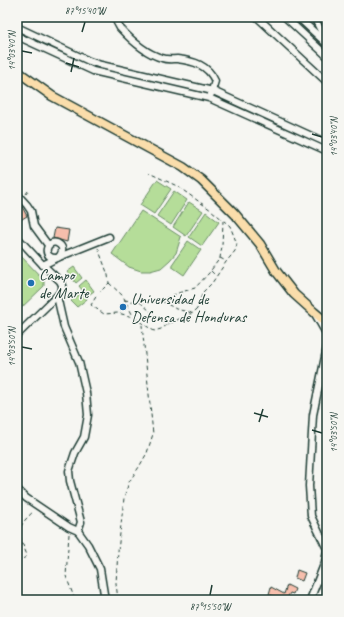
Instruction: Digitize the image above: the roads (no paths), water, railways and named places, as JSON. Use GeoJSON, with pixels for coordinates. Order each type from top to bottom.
{"type":"FeatureCollection","features":[{"type":"Feature","properties":{"kind":"main road"},"geometry":{"type":"LineString","coordinates":[[17,64],[74,108]]}},
{"type":"Feature","properties":{"kind":"main road"},"geometry":{"type":"LineString","coordinates":[[17,71],[52,96],[183,167],[201,180],[235,214],[260,244],[276,271],[294,294],[327,323]]}},
{"type":"Feature","properties":{"kind":"street"},"geometry":{"type":"LineString","coordinates":[[115,17],[119,27],[138,45],[152,54],[164,59],[191,61],[204,67],[212,74],[215,81],[213,91],[209,98]]}},
{"type":"Feature","properties":{"kind":"street"},"geometry":{"type":"LineString","coordinates":[[257,17],[327,82]]}},
{"type":"Feature","properties":{"kind":"street"},"geometry":{"type":"LineString","coordinates":[[285,17],[327,56]]}},
{"type":"Feature","properties":{"kind":"street"},"geometry":{"type":"LineString","coordinates":[[298,17],[327,43]]}},
{"type":"Feature","properties":{"kind":"street"},"geometry":{"type":"LineString","coordinates":[[314,17],[327,43]]}},
{"type":"Feature","properties":{"kind":"street"},"geometry":{"type":"LineString","coordinates":[[17,28],[95,63],[213,91],[327,143]]}},
{"type":"Feature","properties":{"kind":"street"},"geometry":{"type":"LineString","coordinates":[[17,36],[93,71],[209,98],[327,152]]}},
{"type":"Feature","properties":{"kind":"street"},"geometry":{"type":"LineString","coordinates":[[17,194],[31,211],[34,226],[48,245]]}},
{"type":"Feature","properties":{"kind":"street"},"geometry":{"type":"LineString","coordinates":[[43,265],[58,257],[108,237]]}},
{"type":"Feature","properties":{"kind":"street"},"geometry":{"type":"LineString","coordinates":[[17,238],[60,281],[62,285],[62,290],[57,296],[17,335]]}},
{"type":"Feature","properties":{"kind":"street"},"geometry":{"type":"LineString","coordinates":[[55,243],[60,245],[62,250],[61,255],[52,258],[48,255],[46,250],[48,245],[55,243]]}},
{"type":"Feature","properties":{"kind":"street"},"geometry":{"type":"LineString","coordinates":[[57,296],[64,327],[79,362],[86,393],[88,416],[84,437],[75,454],[69,471],[70,481],[81,522],[78,531]]}},
{"type":"Feature","properties":{"kind":"street"},"geometry":{"type":"LineString","coordinates":[[314,312],[327,336],[327,340]]}},
{"type":"Feature","properties":{"kind":"street"},"geometry":{"type":"LineString","coordinates":[[310,600],[325,562],[327,549],[311,516],[309,486],[313,415],[327,347]]}},
{"type":"Feature","properties":{"kind":"street"},"geometry":{"type":"LineString","coordinates":[[17,489],[26,498],[69,527],[78,531],[88,545],[100,569],[104,600]]}},
{"type":"Feature","properties":{"kind":"place","name":"Campo de Marte"},"geometry":{"type":"Point","coordinates":[31,283]}},
{"type":"Feature","properties":{"kind":"place","name":"Universidad de Defensa de Honduras"},"geometry":{"type":"Point","coordinates":[123,307]}}]}
